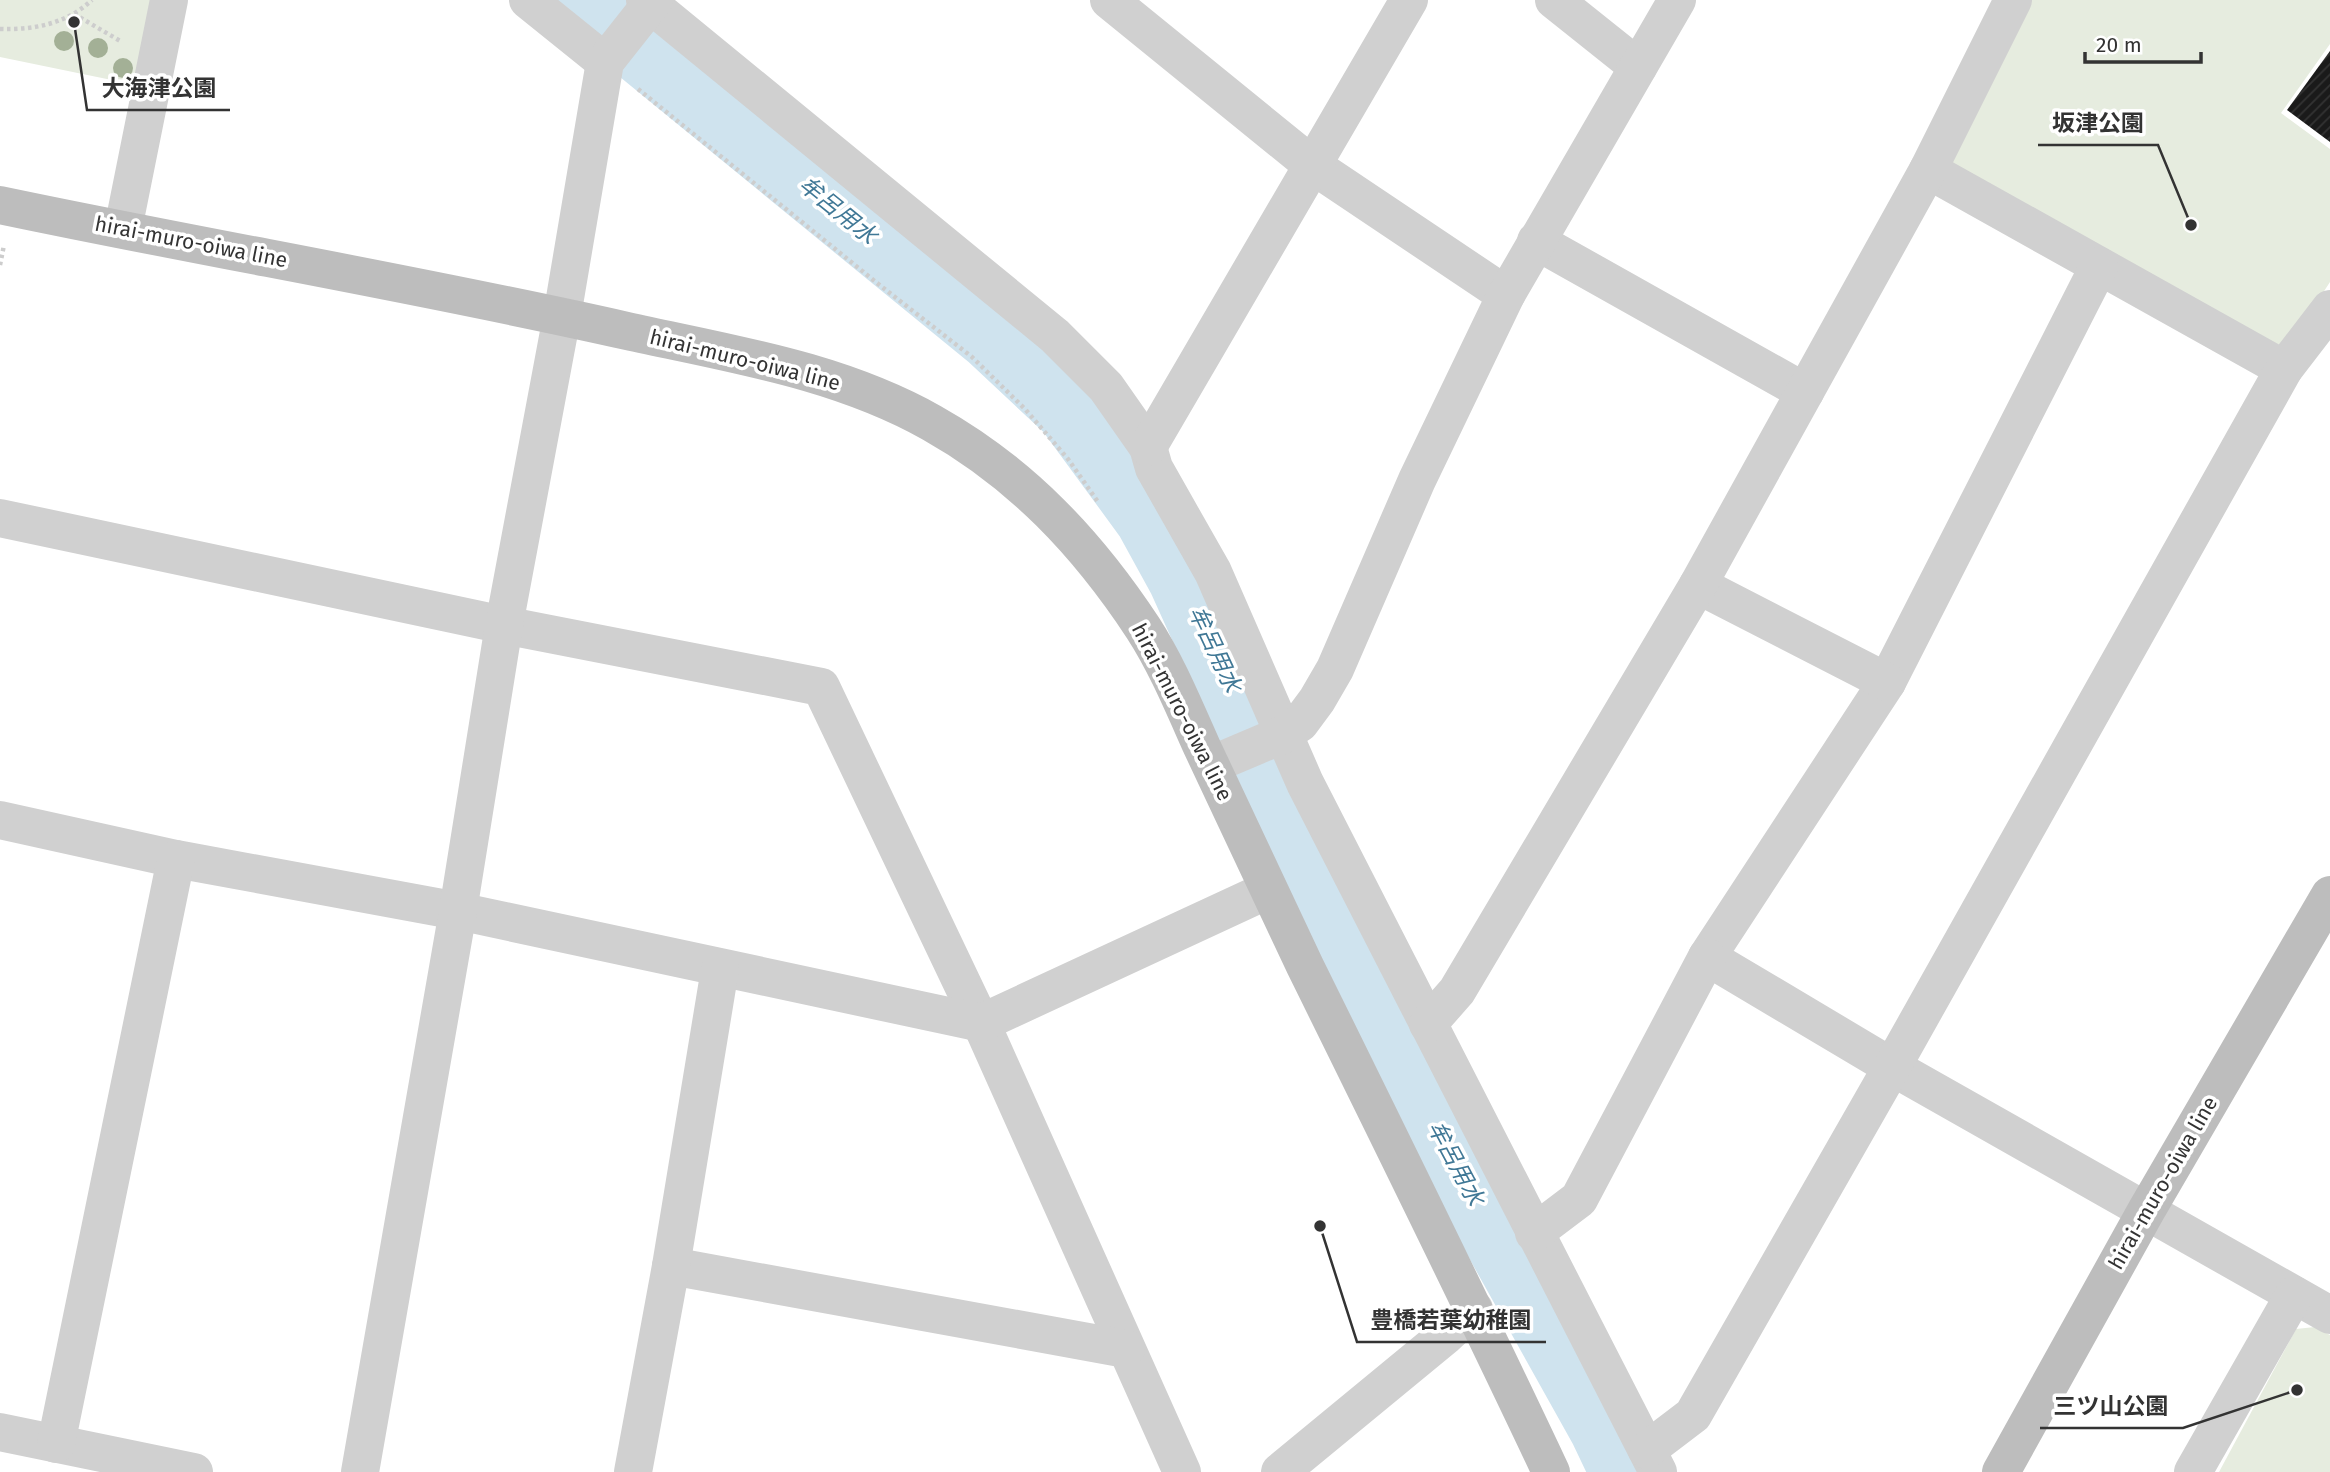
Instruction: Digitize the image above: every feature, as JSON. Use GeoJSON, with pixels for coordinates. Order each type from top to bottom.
{"type":"FeatureCollection","features":[{"type":"Feature","properties":{"kind":"main road","name":"hirai-muro-oiwa line"},"geometry":{"type":"LineString","coordinates":[[0,205],[562,316],[801,370],[864,391],[929,421],[983,454],[1039,499],[1098,565],[1145,632],[1170,678],[1253,748],[1268,890],[1551,1472]]}},
{"type":"Feature","properties":{"kind":"main road","name":"hirai-muro-oiwa line"},"geometry":{"type":"LineString","coordinates":[[2001,1472],[2146,1210],[2330,895]]}},
{"type":"Feature","properties":{"kind":"street"},"geometry":{"type":"LineString","coordinates":[[123,229],[169,0]]}},
{"type":"Feature","properties":{"kind":"street"},"geometry":{"type":"LineString","coordinates":[[528,0],[605,62]]}},
{"type":"Feature","properties":{"kind":"street"},"geometry":{"type":"LineString","coordinates":[[1109,0],[1312,165],[1506,295]]}},
{"type":"Feature","properties":{"kind":"street"},"geometry":{"type":"LineString","coordinates":[[1148,447],[1409,0]]}},
{"type":"Feature","properties":{"kind":"street"},"geometry":{"type":"LineString","coordinates":[[1554,0],[1638,67]]}},
{"type":"Feature","properties":{"kind":"street"},"geometry":{"type":"LineString","coordinates":[[1253,748],[1300,723],[1317,700],[1335,668],[1417,480],[1506,295],[1676,0]]}},
{"type":"Feature","properties":{"kind":"street"},"geometry":{"type":"LineString","coordinates":[[1428,1024],[1457,991],[1699,585],[1928,170],[2012,0]]}},
{"type":"Feature","properties":{"kind":"street"},"geometry":{"type":"LineString","coordinates":[[360,1472],[458,911],[504,625],[562,316],[605,62],[650,2],[1055,336],[1105,387],[1148,447],[1154,468],[1213,572],[1253,748],[1428,1024],[1653,1461],[1693,1415],[2284,369],[2330,309]]}},
{"type":"Feature","properties":{"kind":"street"},"geometry":{"type":"LineString","coordinates":[[1928,170],[2284,369]]}},
{"type":"Feature","properties":{"kind":"street"},"geometry":{"type":"LineString","coordinates":[[1536,241],[1805,392]]}},
{"type":"Feature","properties":{"kind":"street"},"geometry":{"type":"LineString","coordinates":[[1534,1233],[1578,1199],[1707,957],[1887,682],[2099,266]]}},
{"type":"Feature","properties":{"kind":"street"},"geometry":{"type":"LineString","coordinates":[[0,518],[504,625],[821,688],[981,1023],[1182,1472]]}},
{"type":"Feature","properties":{"kind":"street"},"geometry":{"type":"LineString","coordinates":[[1699,585],[1887,682]]}},
{"type":"Feature","properties":{"kind":"street"},"geometry":{"type":"LineString","coordinates":[[0,820],[176,859],[458,911],[981,1023],[1268,890]]}},
{"type":"Feature","properties":{"kind":"street"},"geometry":{"type":"LineString","coordinates":[[56,1444],[176,859]]}},
{"type":"Feature","properties":{"kind":"street"},"geometry":{"type":"LineString","coordinates":[[1707,957],[1892,1067],[2330,1315]]}},
{"type":"Feature","properties":{"kind":"street"},"geometry":{"type":"LineString","coordinates":[[633,1472],[671,1266],[720,968]]}},
{"type":"Feature","properties":{"kind":"street"},"geometry":{"type":"LineString","coordinates":[[671,1266],[1126,1349]]}},
{"type":"Feature","properties":{"kind":"street"},"geometry":{"type":"LineString","coordinates":[[2193,1472],[2294,1294]]}},
{"type":"Feature","properties":{"kind":"street"},"geometry":{"type":"LineString","coordinates":[[1280,1472],[1474,1309]]}},
{"type":"Feature","properties":{"kind":"street"},"geometry":{"type":"LineString","coordinates":[[0,1432],[194,1472]]}},
{"type":"Feature","properties":{"kind":"path"},"geometry":{"type":"LineString","coordinates":[[0,29],[41,26],[74,14],[92,0]]}},
{"type":"Feature","properties":{"kind":"path"},"geometry":{"type":"LineString","coordinates":[[74,14],[157,61]]}},
{"type":"Feature","properties":{"kind":"path"},"geometry":{"type":"LineString","coordinates":[[639,89],[972,357],[1034,419],[1068,459],[1103,510]]}},
{"type":"Feature","properties":{"kind":"shaded area"},"geometry":{"type":"Polygon","coordinates":[[[0,0],[153,0],[136,85],[0,57],[0,0]]]}},
{"type":"Feature","properties":{"kind":"shaded area"},"geometry":{"type":"Polygon","coordinates":[[[2029,0],[2330,0],[2330,44],[2281,113],[2330,149],[2330,282],[2290,343],[2267,346],[1949,168],[2029,0]]]}},
{"type":"Feature","properties":{"kind":"shaded area"},"geometry":{"type":"Polygon","coordinates":[[[2315,1327],[2330,1335],[2330,1472],[2219,1472],[2296,1329],[2315,1327]]]}},
{"type":"Feature","properties":{"kind":"building"},"geometry":{"type":"Polygon","coordinates":[[[2330,51],[2330,142],[2287,110],[2330,51]]]}},
{"type":"Feature","properties":{"kind":"waterway","name":"牟呂用水"},"geometry":{"type":"LineString","coordinates":[[581,0],[992,336],[1070,409],[1149,517],[1183,579],[1300,838],[1436,1127],[1604,1428],[1625,1472]]}},
{"type":"Feature","properties":{"kind":"place","name":"大海津公園"},"geometry":{"type":"Point","coordinates":[74,22]}},
{"type":"Feature","properties":{"kind":"place","name":"坂津公園"},"geometry":{"type":"Point","coordinates":[2191,225]}},
{"type":"Feature","properties":{"kind":"place","name":"豊橋若葉幼稚園"},"geometry":{"type":"Point","coordinates":[1320,1226]}},
{"type":"Feature","properties":{"kind":"place","name":"三ツ山公園"},"geometry":{"type":"Point","coordinates":[2297,1390]}}]}
